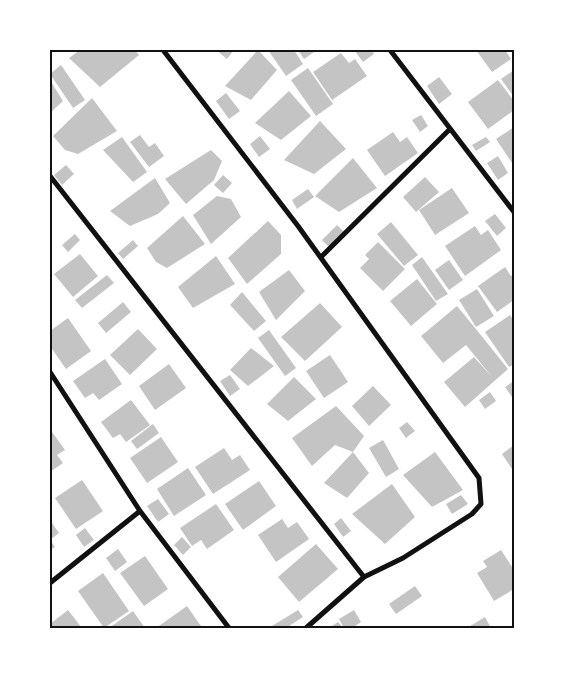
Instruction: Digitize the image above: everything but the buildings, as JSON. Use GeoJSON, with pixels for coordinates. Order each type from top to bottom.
{"type":"FeatureCollection","features":[{"type":"Feature","properties":{"kind":"street"},"geometry":{"type":"LineString","coordinates":[[163,50],[321,257],[479,478],[481,504],[472,514],[402,558],[364,577],[306,628]]}},
{"type":"Feature","properties":{"kind":"street"},"geometry":{"type":"LineString","coordinates":[[390,50],[514,212]]}},
{"type":"Feature","properties":{"kind":"street"},"geometry":{"type":"LineString","coordinates":[[321,257],[450,129]]}},
{"type":"Feature","properties":{"kind":"street"},"geometry":{"type":"LineString","coordinates":[[50,176],[364,577]]}},
{"type":"Feature","properties":{"kind":"street"},"geometry":{"type":"LineString","coordinates":[[50,372],[140,511],[229,628]]}},
{"type":"Feature","properties":{"kind":"street"},"geometry":{"type":"LineString","coordinates":[[50,583],[140,511]]}}]}
